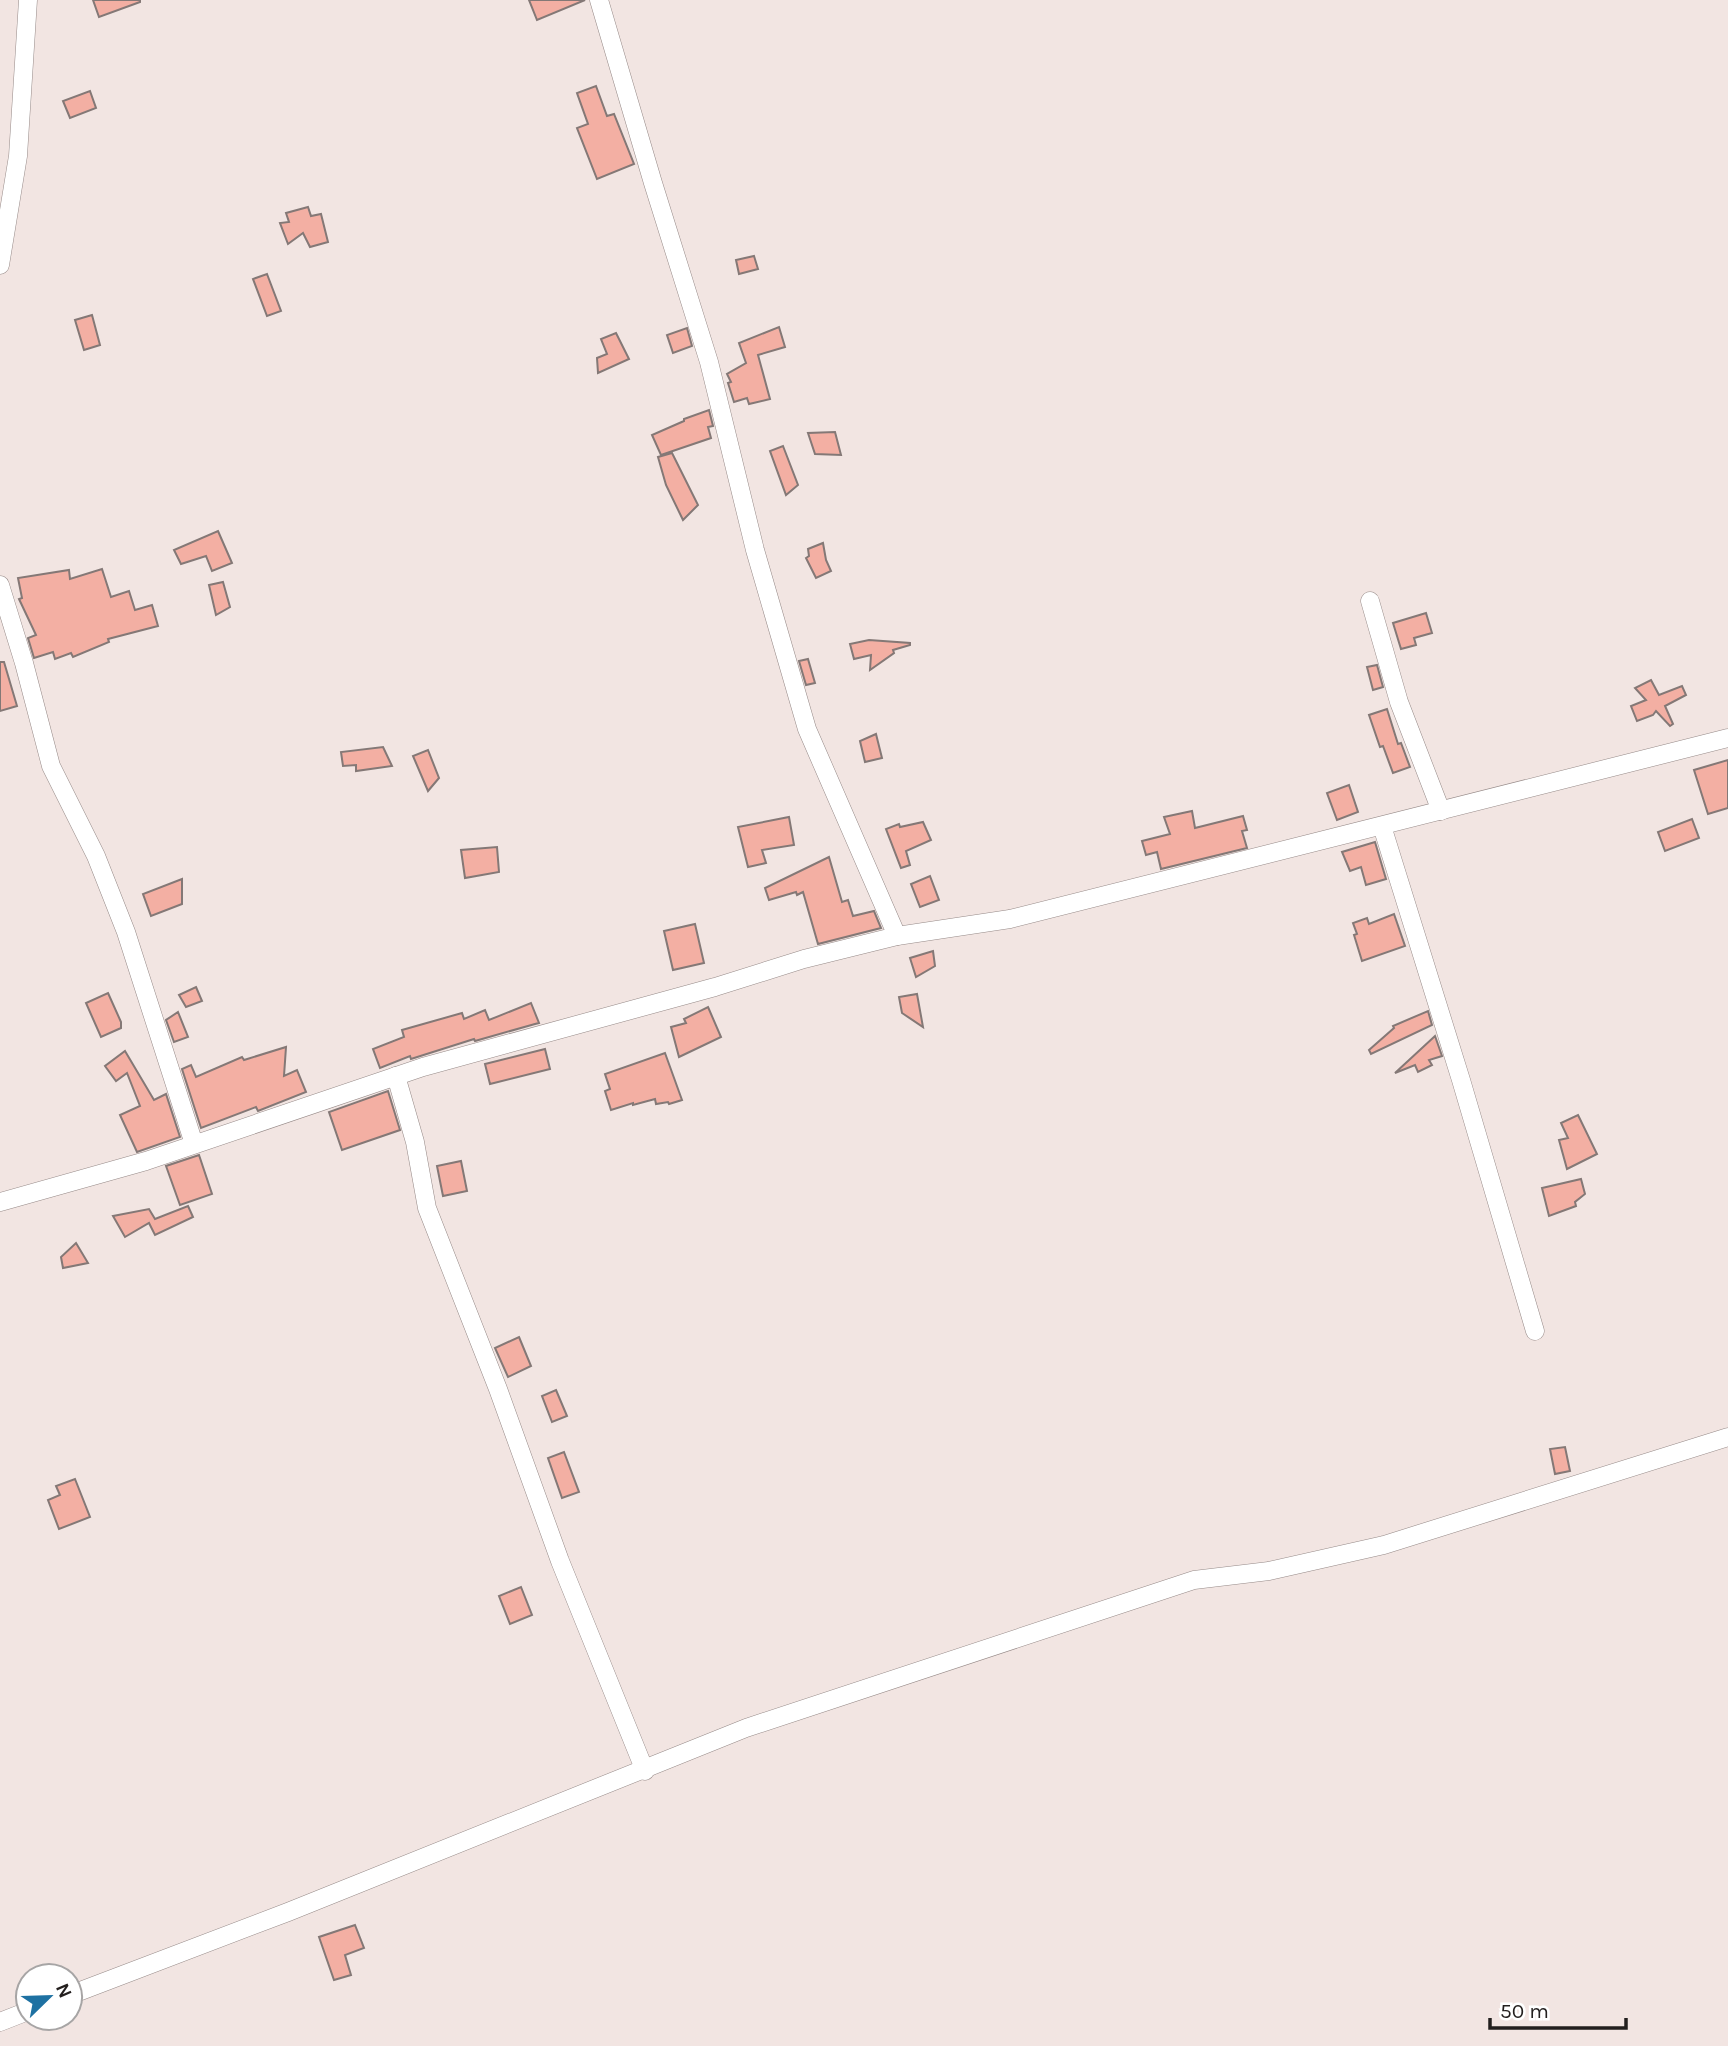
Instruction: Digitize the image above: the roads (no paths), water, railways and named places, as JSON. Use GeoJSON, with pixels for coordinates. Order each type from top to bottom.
{"type":"FeatureCollection","features":[{"type":"Feature","properties":{"kind":"street"},"geometry":{"type":"LineString","coordinates":[[0,265],[18,156],[28,0]]}},
{"type":"Feature","properties":{"kind":"street"},"geometry":{"type":"LineString","coordinates":[[598,0],[709,362],[755,550],[807,729],[897,936]]}},
{"type":"Feature","properties":{"kind":"street"},"geometry":{"type":"LineString","coordinates":[[0,585],[51,766],[96,856],[126,932],[194,1144]]}},
{"type":"Feature","properties":{"kind":"street"},"geometry":{"type":"LineString","coordinates":[[1370,601],[1399,702],[1441,811]]}},
{"type":"Feature","properties":{"kind":"street"},"geometry":{"type":"LineString","coordinates":[[0,1202],[146,1161],[396,1076],[715,987],[804,959],[897,936],[1010,919],[1728,738]]}},
{"type":"Feature","properties":{"kind":"street"},"geometry":{"type":"LineString","coordinates":[[1382,826],[1535,1331]]}},
{"type":"Feature","properties":{"kind":"street"},"geometry":{"type":"LineString","coordinates":[[396,1076],[415,1142],[428,1208],[498,1389],[560,1561],[645,1771]]}},
{"type":"Feature","properties":{"kind":"street"},"geometry":{"type":"LineString","coordinates":[[84,1990],[645,1771],[746,1728],[1194,1580],[1269,1571],[1384,1545],[1728,1437]]}}]}
